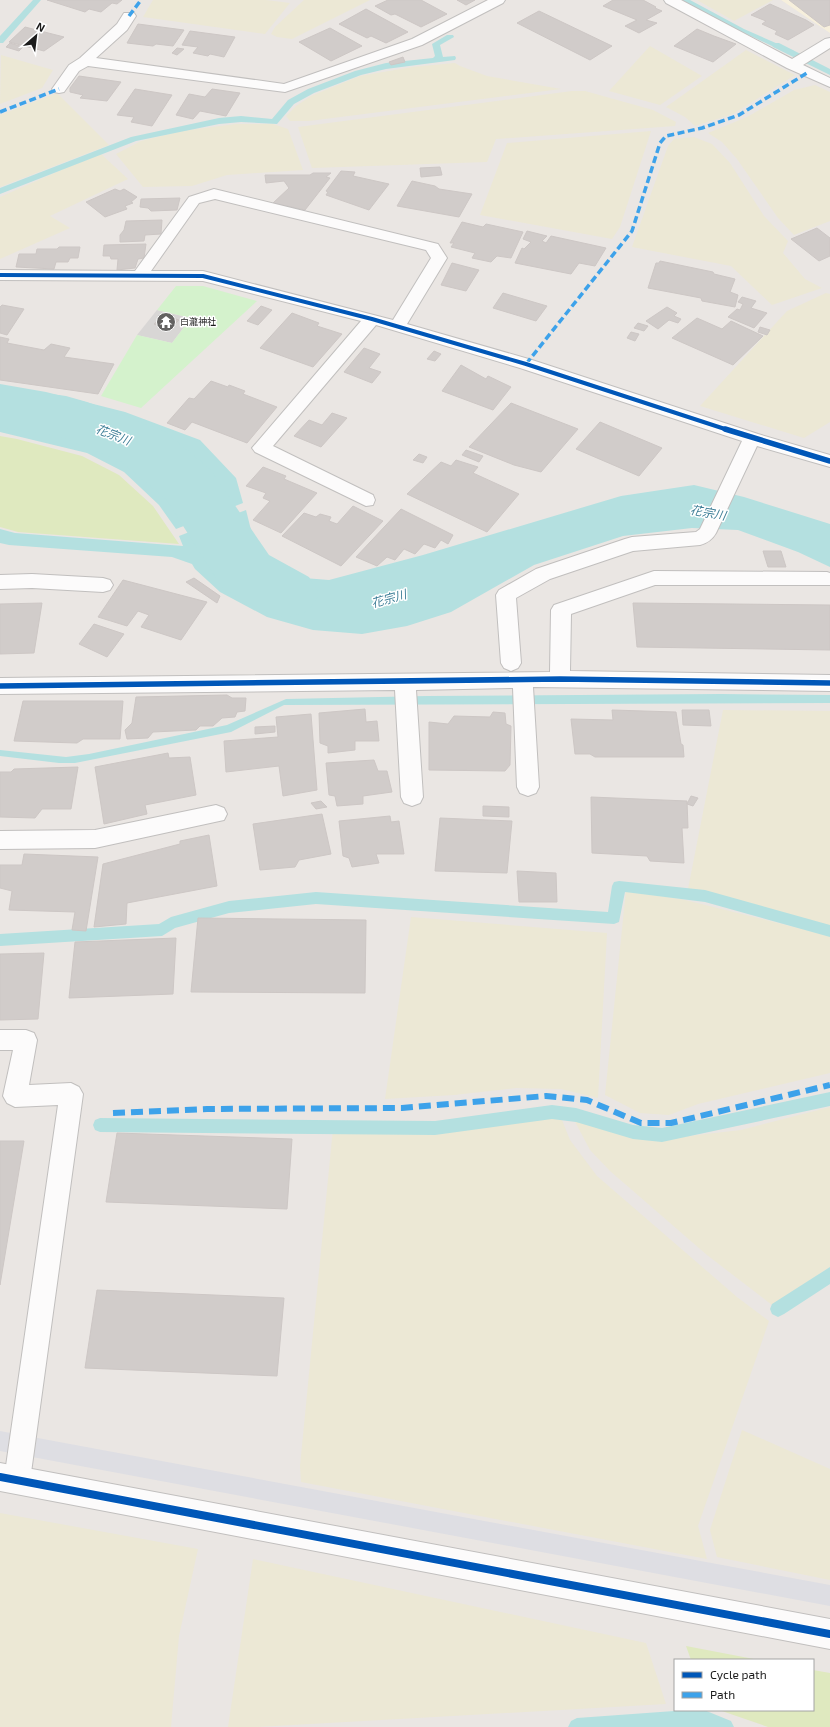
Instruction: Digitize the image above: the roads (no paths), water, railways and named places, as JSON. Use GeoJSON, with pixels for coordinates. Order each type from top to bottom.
{"type":"FeatureCollection","features":[{"type":"Feature","properties":{"kind":"street"},"geometry":{"type":"LineString","coordinates":[[85,61],[285,88],[417,42],[498,0]]}},
{"type":"Feature","properties":{"kind":"street"},"geometry":{"type":"LineString","coordinates":[[670,0],[830,84]]}},
{"type":"Feature","properties":{"kind":"street"},"geometry":{"type":"LineString","coordinates":[[59,89],[74,68],[85,61],[122,27],[129,16]]}},
{"type":"Feature","properties":{"kind":"street"},"geometry":{"type":"LineString","coordinates":[[792,65],[830,42]]}},
{"type":"Feature","properties":{"kind":"street"},"geometry":{"type":"LineString","coordinates":[[139,276],[194,200],[214,194],[432,247],[439,258],[397,326]]}},
{"type":"Feature","properties":{"kind":"street"},"geometry":{"type":"LineString","coordinates":[[0,275],[203,276],[372,319],[526,364],[752,438],[830,461]]}},
{"type":"Feature","properties":{"kind":"street"},"geometry":{"type":"LineString","coordinates":[[366,500],[261,448],[372,319]]}},
{"type":"Feature","properties":{"kind":"street"},"geometry":{"type":"LineString","coordinates":[[511,663],[506,595],[543,574],[632,544],[700,538],[708,533],[752,438]]}},
{"type":"Feature","properties":{"kind":"street"},"geometry":{"type":"LineString","coordinates":[[560,679],[561,610],[654,578],[827,578]]}},
{"type":"Feature","properties":{"kind":"street"},"geometry":{"type":"LineString","coordinates":[[0,582],[32,581],[102,585]]}},
{"type":"Feature","properties":{"kind":"street"},"geometry":{"type":"LineString","coordinates":[[0,686],[560,679],[830,683]]}},
{"type":"Feature","properties":{"kind":"street"},"geometry":{"type":"LineString","coordinates":[[523,680],[528,787]]}},
{"type":"Feature","properties":{"kind":"street"},"geometry":{"type":"LineString","coordinates":[[405,682],[412,797]]}},
{"type":"Feature","properties":{"kind":"street"},"geometry":{"type":"LineString","coordinates":[[0,840],[95,839],[216,814]]}},
{"type":"Feature","properties":{"kind":"street"},"geometry":{"type":"LineString","coordinates":[[8,1478],[830,1634]]}},
{"type":"Feature","properties":{"kind":"lane"},"geometry":{"type":"LineString","coordinates":[[0,1040],[26,1040],[15,1096],[71,1094],[8,1478]]}},
{"type":"Feature","properties":{"kind":"water"},"geometry":{"type":"Polygon","coordinates":[[[682,0],[690,0],[744,29],[794,51],[789,54],[721,22],[682,0]]]}},
{"type":"Feature","properties":{"kind":"water"},"geometry":{"type":"Polygon","coordinates":[[[0,384],[46,392],[125,412],[200,440],[236,478],[243,503],[176,529],[159,505],[124,472],[87,453],[0,432],[0,384]]]}},
{"type":"Feature","properties":{"kind":"water"},"geometry":{"type":"Polygon","coordinates":[[[694,485],[744,497],[830,524],[830,567],[798,552],[738,530],[692,528],[623,536],[534,565],[451,612],[407,626],[362,634],[313,630],[267,617],[220,592],[195,569],[192,564],[172,557],[9,545],[0,543],[0,529],[15,533],[183,546],[179,536],[246,510],[252,534],[272,561],[304,578],[329,580],[423,555],[621,496],[694,485]]]}},
{"type":"Feature","properties":{"kind":"water"},"geometry":{"type":"Polygon","coordinates":[[[721,694],[830,695],[830,703],[284,705],[231,732],[75,763],[59,763],[0,756],[0,750],[66,757],[89,754],[227,725],[286,699],[427,696],[721,694]]]}},
{"type":"Feature","properties":{"kind":"waterway"},"geometry":{"type":"LineString","coordinates":[[0,41],[37,0]]}},
{"type":"Feature","properties":{"kind":"waterway"},"geometry":{"type":"LineString","coordinates":[[436,60],[439,56],[436,44],[450,37]]}},
{"type":"Feature","properties":{"kind":"waterway"},"geometry":{"type":"LineString","coordinates":[[776,45],[830,72]]}},
{"type":"Feature","properties":{"kind":"waterway"},"geometry":{"type":"LineString","coordinates":[[436,60],[452,58]]}},
{"type":"Feature","properties":{"kind":"waterway"},"geometry":{"type":"LineString","coordinates":[[0,191],[134,139],[219,121],[241,119],[274,122],[291,102],[311,91],[358,73],[386,66],[436,60]]}},
{"type":"Feature","properties":{"kind":"waterway","name":"花宗川"},"geometry":{"type":"LineString","coordinates":[[0,407],[66,416],[142,446],[188,484],[246,572],[286,594]]}},
{"type":"Feature","properties":{"kind":"waterway"},"geometry":{"type":"LineString","coordinates":[[0,940],[162,930],[171,923],[229,907],[316,898],[614,918],[619,886],[705,896],[830,931]]}},
{"type":"Feature","properties":{"kind":"waterway"},"geometry":{"type":"LineString","coordinates":[[100,1125],[435,1128],[552,1112],[576,1115],[633,1132],[662,1135],[830,1099]]}},
{"type":"Feature","properties":{"kind":"waterway"},"geometry":{"type":"LineString","coordinates":[[778,1309],[830,1275]]}},
{"type":"Feature","properties":{"kind":"waterway"},"geometry":{"type":"LineString","coordinates":[[577,1727],[701,1718],[725,1727]]}},
{"type":"Feature","properties":{"kind":"place","name":"白瀧神社"},"geometry":{"type":"Point","coordinates":[166,322]}}]}
